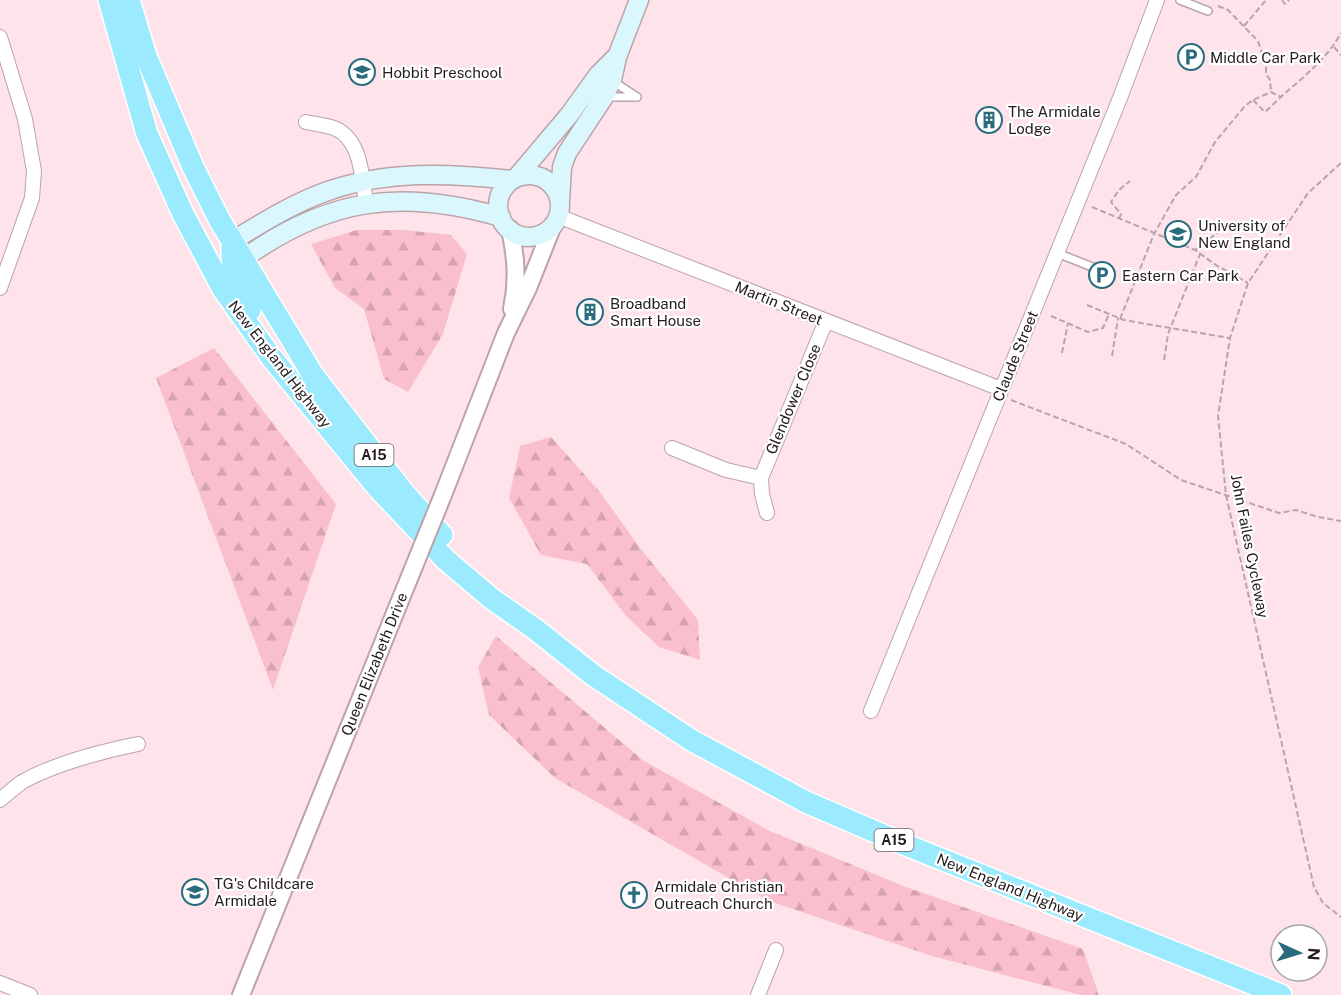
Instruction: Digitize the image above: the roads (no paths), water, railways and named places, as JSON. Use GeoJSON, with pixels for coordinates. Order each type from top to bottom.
{"type":"FeatureCollection","features":[{"type":"Feature","properties":{"kind":"highway","name":"New England Highway"},"geometry":{"type":"LineString","coordinates":[[109,0],[147,134],[183,214],[223,289],[271,357],[378,489],[446,560],[492,599],[535,629],[593,675],[691,740],[806,802],[906,845],[1281,995]]}},
{"type":"Feature","properties":{"kind":"highway","name":"New England Highway"},"geometry":{"type":"LineString","coordinates":[[129,0],[146,56],[193,167],[235,251],[313,375],[404,494],[461,556],[535,629]]}},
{"type":"Feature","properties":{"kind":"highway"},"geometry":{"type":"LineString","coordinates":[[130,80],[150,108],[167,153],[202,222],[221,246],[235,251],[231,263],[239,289],[262,332],[271,357]]}},
{"type":"Feature","properties":{"kind":"main road","name":"Queen Elizabeth Drive"},"geometry":{"type":"LineString","coordinates":[[557,214],[562,167],[567,153],[608,88],[616,57],[639,0]]}},
{"type":"Feature","properties":{"kind":"main road","name":"Queen Elizabeth Drive"},"geometry":{"type":"LineString","coordinates":[[514,179],[570,114],[598,75],[616,57]]}},
{"type":"Feature","properties":{"kind":"main road"},"geometry":{"type":"LineString","coordinates":[[410,174],[514,179],[532,175],[553,186],[557,214],[547,230],[532,236],[516,234],[505,223],[466,207],[402,200],[366,203],[324,215],[235,251],[286,209],[325,192],[362,180],[410,174]]}},
{"type":"Feature","properties":{"kind":"main road"},"geometry":{"type":"LineString","coordinates":[[505,223],[499,201],[506,186],[514,179]]}},
{"type":"Feature","properties":{"kind":"street","name":"Claude Street"},"geometry":{"type":"LineString","coordinates":[[872,711],[1006,395],[1057,253],[1157,0]]}},
{"type":"Feature","properties":{"kind":"street"},"geometry":{"type":"LineString","coordinates":[[0,288],[32,198],[34,171],[25,119],[1,39]]}},
{"type":"Feature","properties":{"kind":"street"},"geometry":{"type":"LineString","coordinates":[[306,122],[335,128],[351,141],[356,151],[366,203]]}},
{"type":"Feature","properties":{"kind":"street","name":"Martin Street"},"geometry":{"type":"LineString","coordinates":[[557,214],[1006,395]]}},
{"type":"Feature","properties":{"kind":"street","name":"Queen Elizabeth Drive"},"geometry":{"type":"LineString","coordinates":[[241,995],[506,333],[528,288],[557,214]]}},
{"type":"Feature","properties":{"kind":"street","name":"Queen Elizabeth Drive"},"geometry":{"type":"LineString","coordinates":[[505,223],[515,256],[516,283],[506,333]]}},
{"type":"Feature","properties":{"kind":"street","name":"Glendower Close"},"geometry":{"type":"LineString","coordinates":[[761,478],[826,321]]}},
{"type":"Feature","properties":{"kind":"street"},"geometry":{"type":"LineString","coordinates":[[672,448],[726,470],[761,478],[767,513]]}},
{"type":"Feature","properties":{"kind":"street"},"geometry":{"type":"LineString","coordinates":[[0,800],[22,783],[47,771],[110,750],[138,744]]}},
{"type":"Feature","properties":{"kind":"street"},"geometry":{"type":"LineString","coordinates":[[758,995],[776,950]]}},
{"type":"Feature","properties":{"kind":"street"},"geometry":{"type":"LineString","coordinates":[[0,983],[30,995]]}},
{"type":"Feature","properties":{"kind":"lane"},"geometry":{"type":"LineString","coordinates":[[1180,0],[1208,11]]}},
{"type":"Feature","properties":{"kind":"lane"},"geometry":{"type":"LineString","coordinates":[[1057,253],[1100,270]]}},
{"type":"Feature","properties":{"kind":"place","name":"Middle Car Park"},"geometry":{"type":"Point","coordinates":[1191,57]}},
{"type":"Feature","properties":{"kind":"place","name":"Hobbit Preschool"},"geometry":{"type":"Point","coordinates":[362,72]}},
{"type":"Feature","properties":{"kind":"place","name":"The Armidale Lodge"},"geometry":{"type":"Point","coordinates":[989,120]}},
{"type":"Feature","properties":{"kind":"place","name":"University of New England"},"geometry":{"type":"Point","coordinates":[1178,234]}},
{"type":"Feature","properties":{"kind":"place","name":"Eastern Car Park"},"geometry":{"type":"Point","coordinates":[1102,275]}},
{"type":"Feature","properties":{"kind":"place","name":"Broadband Smart House"},"geometry":{"type":"Point","coordinates":[590,312]}},
{"type":"Feature","properties":{"kind":"place","name":"TG's Childcare Armidale"},"geometry":{"type":"Point","coordinates":[195,892]}},
{"type":"Feature","properties":{"kind":"place","name":"Armidale Christian Outreach Church"},"geometry":{"type":"Point","coordinates":[634,895]}}]}
